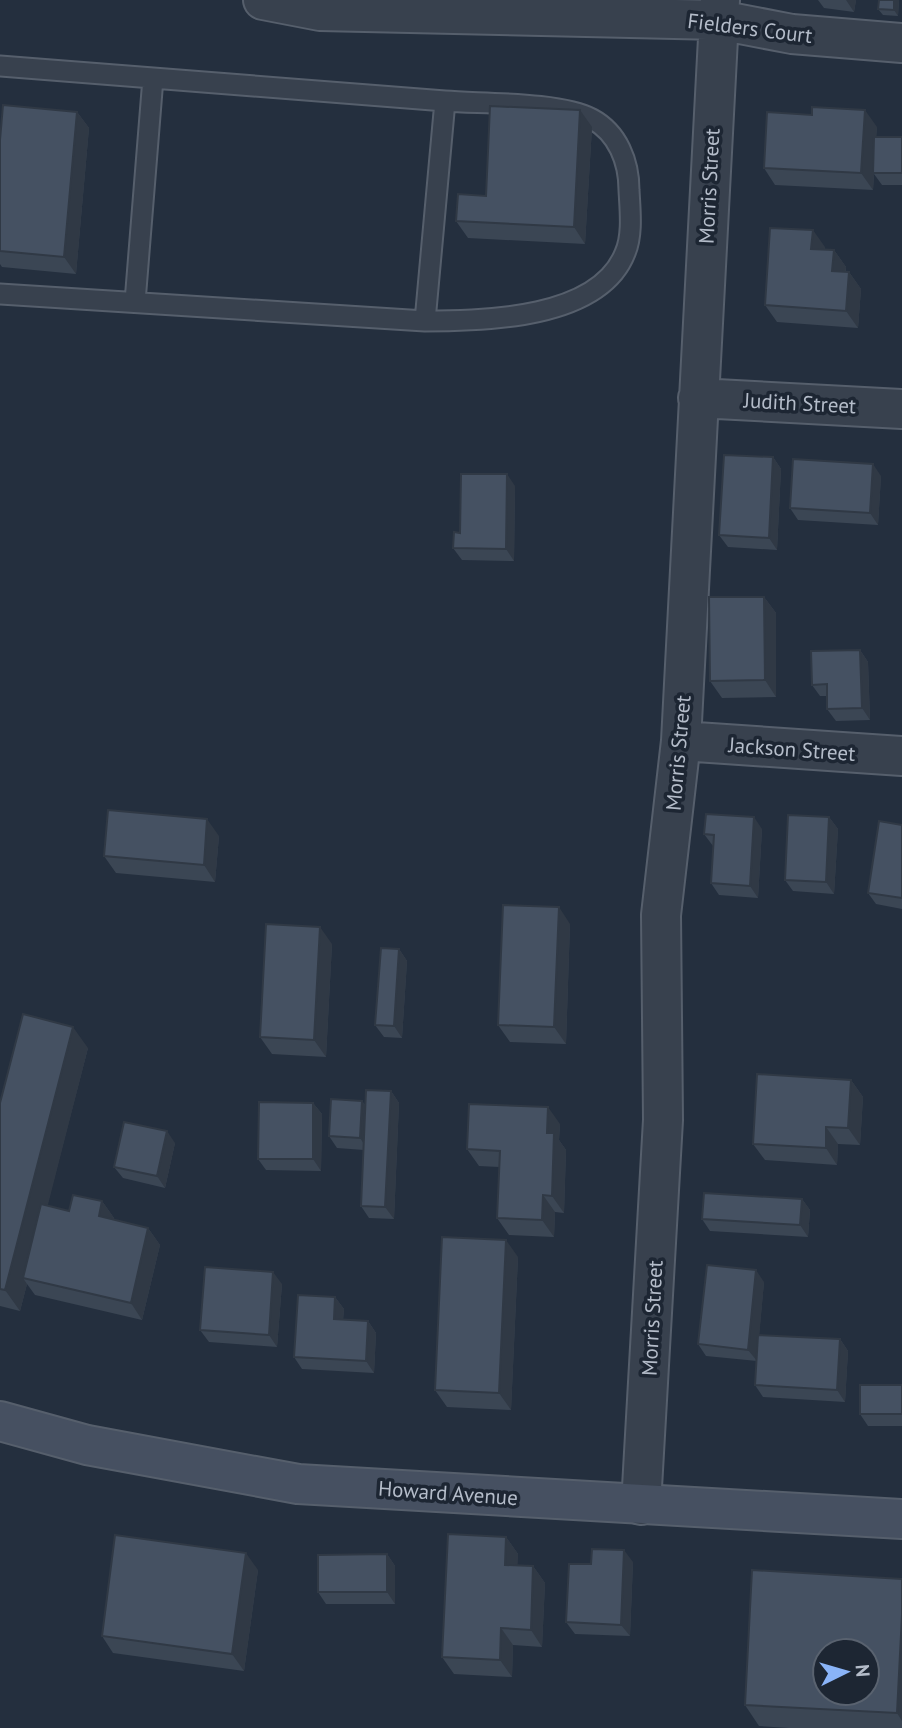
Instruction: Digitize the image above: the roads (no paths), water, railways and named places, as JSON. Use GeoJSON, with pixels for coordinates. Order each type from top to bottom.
{"type":"FeatureCollection","features":[{"type":"Feature","properties":{"kind":"main road","name":"Howard Avenue"},"geometry":{"type":"LineString","coordinates":[[0,1421],[87,1445],[298,1484],[902,1519]]}},
{"type":"Feature","properties":{"kind":"street","name":"Fielders Court"},"geometry":{"type":"LineString","coordinates":[[263,0],[320,11],[719,10],[792,34],[902,43]]}},
{"type":"Feature","properties":{"kind":"street","name":"Morris Street"},"geometry":{"type":"LineString","coordinates":[[641,1505],[663,1120],[661,915],[681,741],[719,10]]}},
{"type":"Feature","properties":{"kind":"street","name":"Judith Street"},"geometry":{"type":"LineString","coordinates":[[698,398],[902,410]]}},
{"type":"Feature","properties":{"kind":"street","name":"Jackson Street"},"geometry":{"type":"LineString","coordinates":[[681,741],[902,756]]}},
{"type":"Feature","properties":{"kind":"lane"},"geometry":{"type":"LineString","coordinates":[[0,66],[569,110],[592,118],[610,131],[629,175],[630,219],[626,252],[614,273],[603,285],[587,294],[518,315],[481,321],[425,321],[0,294]]}},
{"type":"Feature","properties":{"kind":"lane"},"geometry":{"type":"LineString","coordinates":[[135,302],[153,78]]}},
{"type":"Feature","properties":{"kind":"lane"},"geometry":{"type":"LineString","coordinates":[[425,321],[445,101]]}}]}
